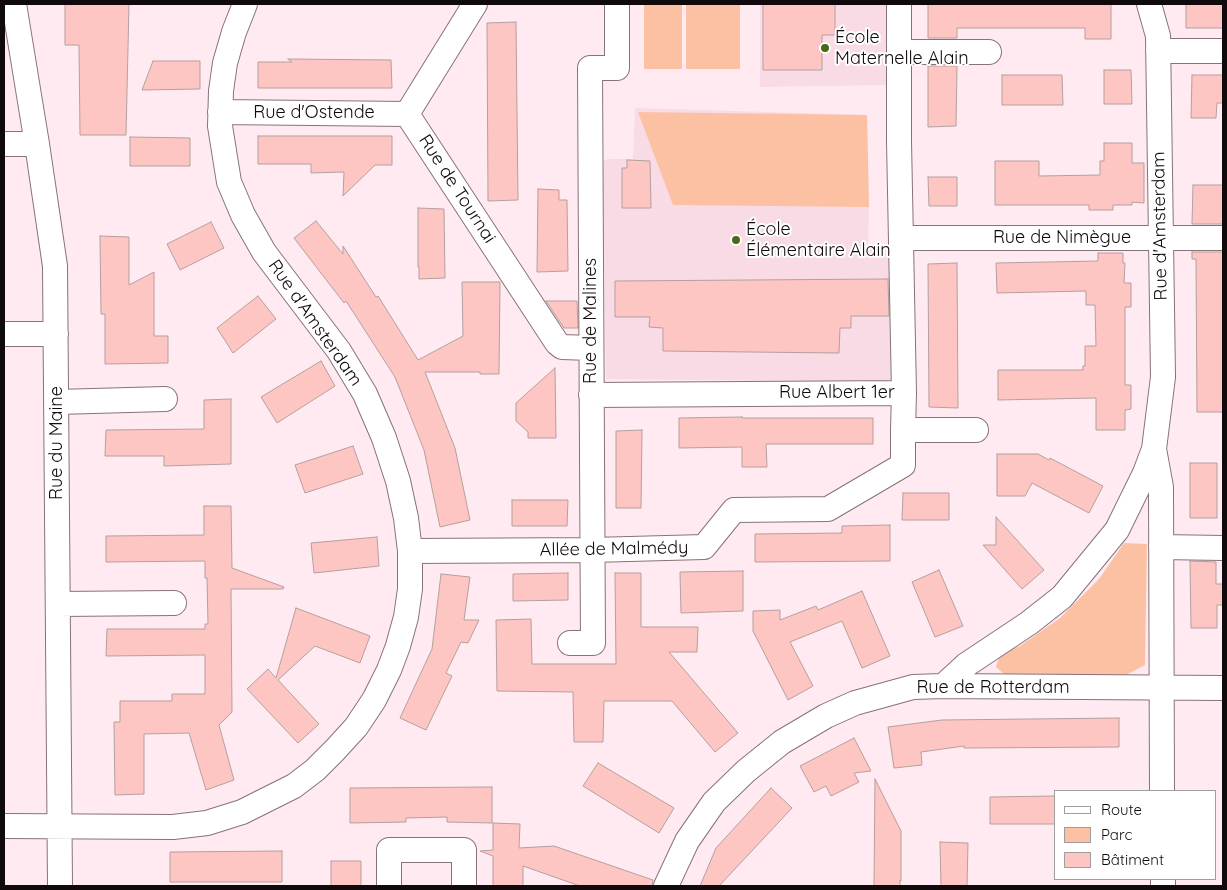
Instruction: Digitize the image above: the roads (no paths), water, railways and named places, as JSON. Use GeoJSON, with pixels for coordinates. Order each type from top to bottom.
{"type":"FeatureCollection","features":[{"type":"Feature","properties":{"kind":"street","name":"Rue du Maine"},"geometry":{"type":"LineString","coordinates":[[14,4],[38,144],[55,266],[60,886]]}},
{"type":"Feature","properties":{"kind":"street","name":"Rue d'Amsterdam"},"geometry":{"type":"LineString","coordinates":[[4,826],[173,827],[207,823],[242,812],[294,786],[315,770],[356,727],[374,700],[389,670],[398,646],[406,617],[410,589],[410,551],[406,518],[398,481],[384,438],[364,394],[339,351],[264,252],[243,215],[229,182],[223,152],[220,112],[221,91],[225,63],[245,4]]}},
{"type":"Feature","properties":{"kind":"street"},"geometry":{"type":"LineString","coordinates":[[407,114],[475,4]]}},
{"type":"Feature","properties":{"kind":"street","name":"Rue de Malines"},"geometry":{"type":"LineString","coordinates":[[570,643],[593,643],[590,68],[617,68],[617,4]]}},
{"type":"Feature","properties":{"kind":"street","name":"Rue Albert 1er"},"geometry":{"type":"LineString","coordinates":[[591,395],[904,393],[899,4]]}},
{"type":"Feature","properties":{"kind":"street","name":"Rue d'Amsterdam"},"geometry":{"type":"LineString","coordinates":[[943,686],[966,665],[1029,623],[1062,597],[1116,530],[1145,473],[1154,449],[1163,376],[1158,36],[1149,4]]}},
{"type":"Feature","properties":{"kind":"street"},"geometry":{"type":"LineString","coordinates":[[1158,51],[1223,51]]}},
{"type":"Feature","properties":{"kind":"street"},"geometry":{"type":"LineString","coordinates":[[899,52],[988,52]]}},
{"type":"Feature","properties":{"kind":"street","name":"Rue d'Ostende"},"geometry":{"type":"LineString","coordinates":[[220,112],[407,114]]}},
{"type":"Feature","properties":{"kind":"street","name":"Rue de Tournai"},"geometry":{"type":"LineString","coordinates":[[407,114],[557,343],[562,347],[591,348]]}},
{"type":"Feature","properties":{"kind":"street"},"geometry":{"type":"LineString","coordinates":[[4,144],[38,144]]}},
{"type":"Feature","properties":{"kind":"street","name":"Rue de Nimègue"},"geometry":{"type":"LineString","coordinates":[[901,238],[1223,238]]}},
{"type":"Feature","properties":{"kind":"street"},"geometry":{"type":"LineString","coordinates":[[4,334],[56,334]]}},
{"type":"Feature","properties":{"kind":"street","name":"Allée de Malmédy"},"geometry":{"type":"LineString","coordinates":[[410,551],[704,547],[734,510],[828,509],[902,465],[904,393]]}},
{"type":"Feature","properties":{"kind":"street"},"geometry":{"type":"LineString","coordinates":[[57,402],[165,398]]}},
{"type":"Feature","properties":{"kind":"street"},"geometry":{"type":"LineString","coordinates":[[903,430],[976,430]]}},
{"type":"Feature","properties":{"kind":"street","name":"Rue d'Amsterdam"},"geometry":{"type":"LineString","coordinates":[[1154,449],[1161,486],[1162,790]]}},
{"type":"Feature","properties":{"kind":"street"},"geometry":{"type":"LineString","coordinates":[[1161,547],[1223,548]]}},
{"type":"Feature","properties":{"kind":"street"},"geometry":{"type":"LineString","coordinates":[[58,604],[174,603]]}},
{"type":"Feature","properties":{"kind":"street","name":"Rue de Rotterdam"},"geometry":{"type":"LineString","coordinates":[[666,886],[687,841],[714,802],[746,771],[782,742],[826,716],[855,703],[912,687],[1223,688]]}},
{"type":"Feature","properties":{"kind":"street"},"geometry":{"type":"LineString","coordinates":[[389,886],[389,850],[464,850],[464,886]]}},
{"type":"Feature","properties":{"kind":"place","name":"École Maternelle Alain"},"geometry":{"type":"Point","coordinates":[825,48]}},
{"type":"Feature","properties":{"kind":"place","name":"École Élémentaire Alain"},"geometry":{"type":"Point","coordinates":[736,240]}}]}
